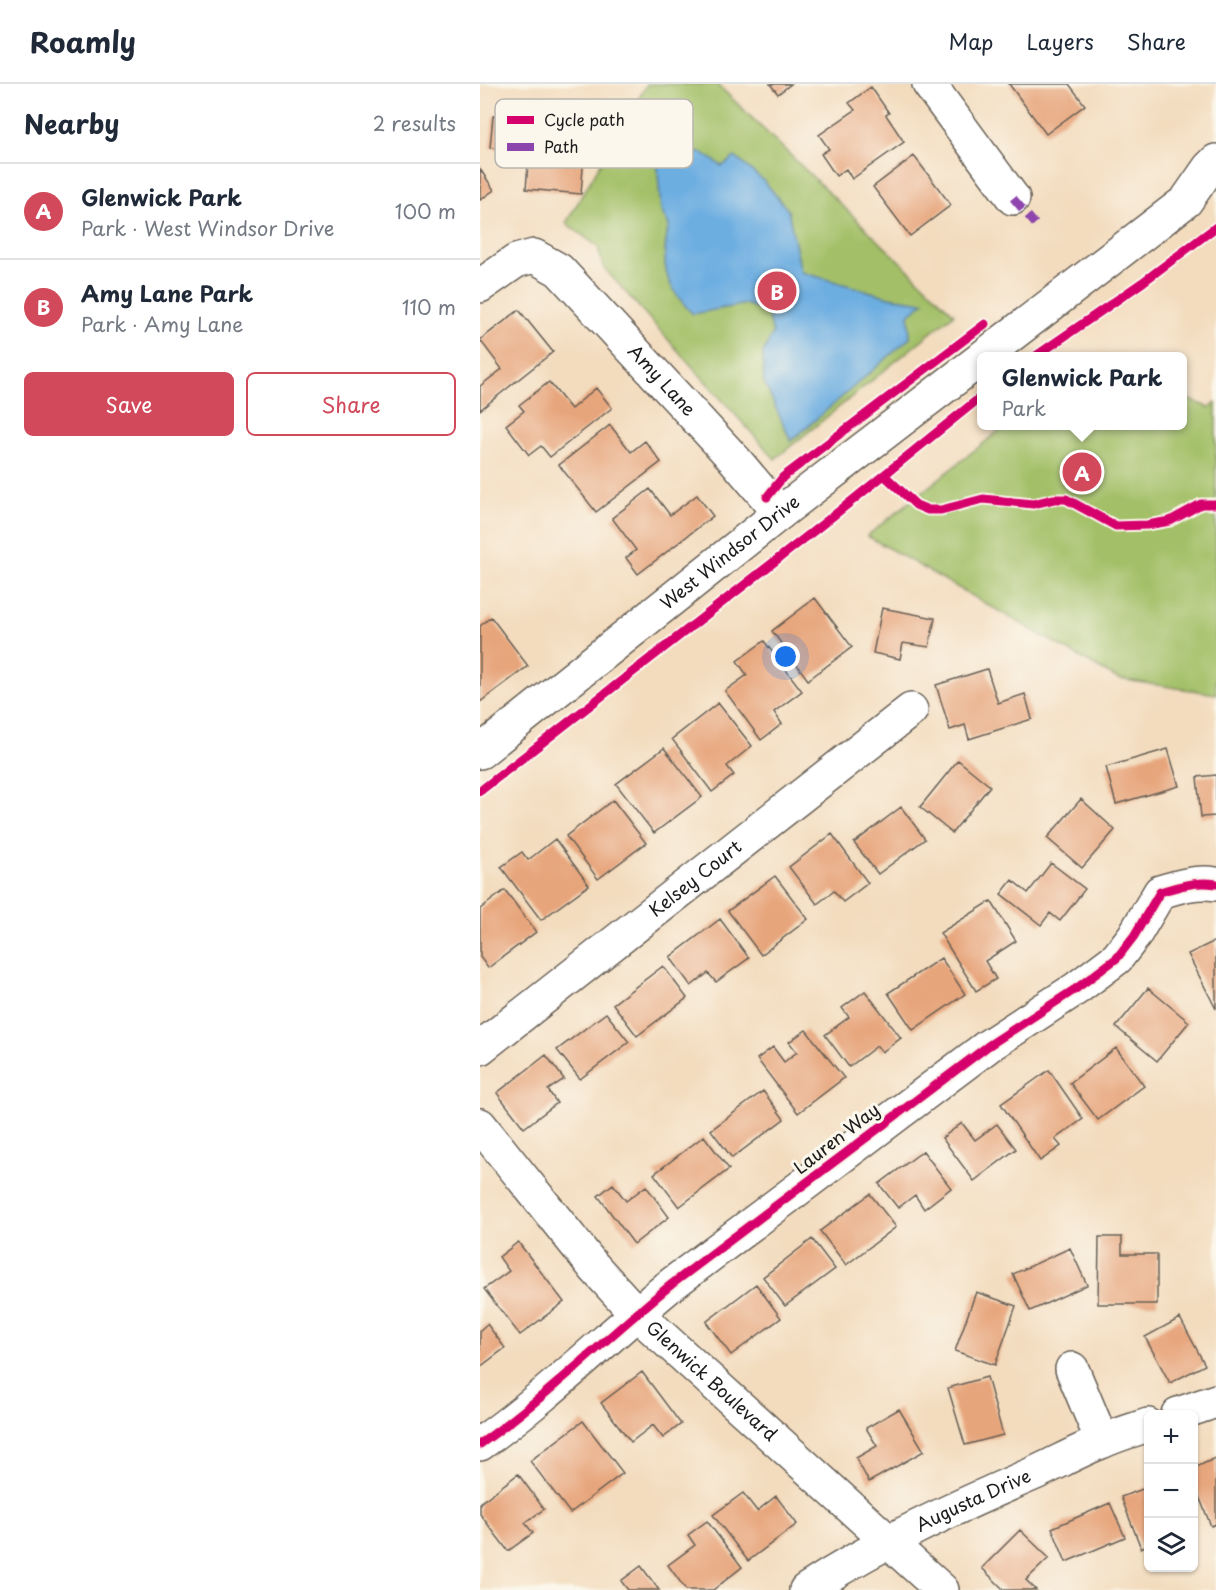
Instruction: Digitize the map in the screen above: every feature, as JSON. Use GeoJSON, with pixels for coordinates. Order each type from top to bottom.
{"type":"FeatureCollection","features":[{"type":"Feature","properties":{"kind":"street"},"geometry":{"type":"LineString","coordinates":[[929,84],[1013,198]]}},
{"type":"Feature","properties":{"kind":"street","name":"West Windsor Drive"},"geometry":{"type":"LineString","coordinates":[[990,352],[1201,196],[1209,168],[1216,161]]}},
{"type":"Feature","properties":{"kind":"street","name":"Amy Lane"},"geometry":{"type":"LineString","coordinates":[[480,286],[516,261],[534,256],[559,270],[735,460],[780,513]]}},
{"type":"Feature","properties":{"kind":"street","name":"West Windsor Drive"},"geometry":{"type":"LineString","coordinates":[[480,752],[780,513],[977,362]]}},
{"type":"Feature","properties":{"kind":"street","name":"Kelsey Court"},"geometry":{"type":"LineString","coordinates":[[480,1048],[911,710]]}},
{"type":"Feature","properties":{"kind":"street","name":"Lauren Way"},"geometry":{"type":"LineString","coordinates":[[480,1444],[603,1344],[672,1284],[988,1046],[1077,988],[1118,958],[1160,892],[1183,885],[1216,884]]}},
{"type":"Feature","properties":{"kind":"street","name":"Glenwick Boulevard"},"geometry":{"type":"LineString","coordinates":[[480,1125],[594,1267],[636,1313],[942,1590]]}},
{"type":"Feature","properties":{"kind":"street"},"geometry":{"type":"LineString","coordinates":[[1072,1369],[1102,1441]]}},
{"type":"Feature","properties":{"kind":"street"},"geometry":{"type":"LineString","coordinates":[[1190,1410],[1216,1401]]}},
{"type":"Feature","properties":{"kind":"street","name":"Augusta Drive"},"geometry":{"type":"LineString","coordinates":[[806,1590],[888,1542],[956,1507],[1102,1441],[1144,1427]]}},
{"type":"Feature","properties":{"kind":"green space"},"geometry":{"type":"Polygon","coordinates":[[[647,84],[717,84],[954,314],[775,459],[603,267],[598,247],[566,223],[598,168],[693,168],[693,99],[638,99],[647,84]]]}},
{"type":"Feature","properties":{"kind":"green space"},"geometry":{"type":"Polygon","coordinates":[[[1187,399],[1210,408],[1216,403],[1216,694],[1118,679],[867,536],[1000,430],[1187,430],[1187,399]]]}},
{"type":"Feature","properties":{"kind":"water"},"geometry":{"type":"Polygon","coordinates":[[[693,152],[703,153],[722,166],[735,157],[765,182],[788,210],[801,272],[889,297],[924,302],[909,315],[910,338],[791,441],[764,382],[763,353],[773,333],[767,313],[746,304],[693,314],[670,284],[665,263],[669,225],[661,211],[658,168],[693,168],[693,152]]]}},
{"type":"Feature","properties":{"kind":"building"},"geometry":{"type":"Polygon","coordinates":[[[770,84],[791,84],[778,94],[770,84]]]}},
{"type":"Feature","properties":{"kind":"building"},"geometry":{"type":"Polygon","coordinates":[[[1009,84],[1069,84],[1085,105],[1046,134],[1009,84]]]}},
{"type":"Feature","properties":{"kind":"building"},"geometry":{"type":"Polygon","coordinates":[[[871,87],[889,113],[886,115],[904,142],[852,179],[846,169],[836,176],[821,154],[829,149],[819,135],[855,110],[849,103],[871,87]]]}},
{"type":"Feature","properties":{"kind":"building"},"geometry":{"type":"Polygon","coordinates":[[[493,116],[495,116],[495,148],[490,148],[493,116]]]}},
{"type":"Feature","properties":{"kind":"building"},"geometry":{"type":"Polygon","coordinates":[[[914,156],[951,205],[910,236],[873,187],[914,156]]]}},
{"type":"Feature","properties":{"kind":"building"},"geometry":{"type":"Polygon","coordinates":[[[528,168],[583,168],[581,194],[526,189],[528,168]]]}},
{"type":"Feature","properties":{"kind":"building"},"geometry":{"type":"Polygon","coordinates":[[[480,169],[494,190],[480,200],[480,169]]]}},
{"type":"Feature","properties":{"kind":"building"},"geometry":{"type":"Polygon","coordinates":[[[519,310],[553,352],[480,410],[480,386],[502,369],[480,340],[519,310]]]}},
{"type":"Feature","properties":{"kind":"building"},"geometry":{"type":"Polygon","coordinates":[[[549,382],[571,409],[596,388],[612,408],[550,457],[541,446],[529,455],[506,425],[524,411],[519,405],[549,382]]]}},
{"type":"Feature","properties":{"kind":"building"},"geometry":{"type":"Polygon","coordinates":[[[610,425],[631,452],[645,441],[661,462],[596,512],[559,465],[610,425]]]}},
{"type":"Feature","properties":{"kind":"building"},"geometry":{"type":"Polygon","coordinates":[[[650,489],[670,515],[697,495],[713,516],[638,574],[626,558],[636,550],[612,518],[650,489]]]}},
{"type":"Feature","properties":{"kind":"building"},"geometry":{"type":"Polygon","coordinates":[[[815,598],[852,647],[808,680],[772,631],[815,598]]]}},
{"type":"Feature","properties":{"kind":"building"},"geometry":{"type":"Polygon","coordinates":[[[882,608],[935,618],[929,647],[903,643],[900,659],[873,653],[882,608]]]}},
{"type":"Feature","properties":{"kind":"building"},"geometry":{"type":"Polygon","coordinates":[[[491,617],[528,666],[480,702],[480,626],[491,617]]]}},
{"type":"Feature","properties":{"kind":"building"},"geometry":{"type":"Polygon","coordinates":[[[764,641],[802,691],[774,712],[782,724],[761,740],[725,691],[747,675],[737,661],[764,641]]]}},
{"type":"Feature","properties":{"kind":"building"},"geometry":{"type":"Polygon","coordinates":[[[987,669],[998,703],[1025,694],[1032,719],[969,739],[965,725],[950,730],[936,685],[987,669]]]}},
{"type":"Feature","properties":{"kind":"building"},"geometry":{"type":"Polygon","coordinates":[[[718,703],[752,746],[727,766],[734,775],[712,792],[672,739],[718,703]]]}},
{"type":"Feature","properties":{"kind":"building"},"geometry":{"type":"Polygon","coordinates":[[[664,748],[702,797],[654,833],[616,784],[664,748]]]}},
{"type":"Feature","properties":{"kind":"building"},"geometry":{"type":"Polygon","coordinates":[[[1168,749],[1179,786],[1116,804],[1106,767],[1168,749]]]}},
{"type":"Feature","properties":{"kind":"building"},"geometry":{"type":"Polygon","coordinates":[[[958,760],[990,786],[952,833],[920,807],[958,760]]]}},
{"type":"Feature","properties":{"kind":"building"},"geometry":{"type":"Polygon","coordinates":[[[1216,775],[1216,816],[1201,817],[1197,777],[1216,775]]]}},
{"type":"Feature","properties":{"kind":"building"},"geometry":{"type":"Polygon","coordinates":[[[1081,799],[1115,830],[1082,868],[1047,838],[1081,799]]]}},
{"type":"Feature","properties":{"kind":"building"},"geometry":{"type":"Polygon","coordinates":[[[613,800],[646,843],[598,879],[566,836],[613,800]]]}},
{"type":"Feature","properties":{"kind":"building"},"geometry":{"type":"Polygon","coordinates":[[[901,807],[925,839],[878,874],[854,843],[901,807]]]}},
{"type":"Feature","properties":{"kind":"building"},"geometry":{"type":"Polygon","coordinates":[[[832,834],[868,883],[843,902],[834,891],[817,904],[789,867],[832,834]]]}},
{"type":"Feature","properties":{"kind":"building"},"geometry":{"type":"Polygon","coordinates":[[[555,839],[589,885],[541,920],[501,867],[522,852],[528,860],[555,839]]]}},
{"type":"Feature","properties":{"kind":"building"},"geometry":{"type":"Polygon","coordinates":[[[1051,863],[1085,889],[1060,921],[1050,913],[1041,925],[1001,894],[1012,880],[1028,893],[1051,863]]]}},
{"type":"Feature","properties":{"kind":"building"},"geometry":{"type":"Polygon","coordinates":[[[775,876],[808,919],[761,955],[728,911],[775,876]]]}},
{"type":"Feature","properties":{"kind":"building"},"geometry":{"type":"Polygon","coordinates":[[[505,890],[536,932],[488,968],[480,957],[480,909],[505,890]]]}},
{"type":"Feature","properties":{"kind":"building"},"geometry":{"type":"Polygon","coordinates":[[[991,901],[1016,941],[985,961],[996,979],[976,991],[940,933],[991,901]]]}},
{"type":"Feature","properties":{"kind":"building"},"geometry":{"type":"Polygon","coordinates":[[[720,919],[749,958],[716,982],[708,973],[691,986],[670,957],[720,919]]]}},
{"type":"Feature","properties":{"kind":"building"},"geometry":{"type":"Polygon","coordinates":[[[1215,941],[1216,943],[1216,1009],[1188,954],[1215,941]]]}},
{"type":"Feature","properties":{"kind":"building"},"geometry":{"type":"Polygon","coordinates":[[[941,958],[965,994],[913,1030],[888,993],[941,958]]]}},
{"type":"Feature","properties":{"kind":"building"},"geometry":{"type":"Polygon","coordinates":[[[663,966],[687,998],[637,1036],[613,1004],[663,966]]]}},
{"type":"Feature","properties":{"kind":"building"},"geometry":{"type":"Polygon","coordinates":[[[1148,988],[1189,1022],[1157,1061],[1116,1027],[1148,988]]]}},
{"type":"Feature","properties":{"kind":"building"},"geometry":{"type":"Polygon","coordinates":[[[865,991],[901,1038],[882,1052],[877,1046],[849,1067],[825,1035],[849,1017],[842,1008],[865,991]]]}},
{"type":"Feature","properties":{"kind":"building"},"geometry":{"type":"Polygon","coordinates":[[[606,1013],[629,1042],[580,1079],[557,1050],[606,1013]]]}},
{"type":"Feature","properties":{"kind":"building"},"geometry":{"type":"Polygon","coordinates":[[[806,1030],[844,1078],[798,1113],[757,1059],[773,1047],[784,1062],[797,1052],[789,1042],[806,1030]]]}},
{"type":"Feature","properties":{"kind":"building"},"geometry":{"type":"Polygon","coordinates":[[[1116,1048],[1144,1086],[1098,1120],[1070,1083],[1116,1048]]]}},
{"type":"Feature","properties":{"kind":"building"},"geometry":{"type":"Polygon","coordinates":[[[546,1055],[564,1079],[548,1090],[557,1103],[524,1128],[497,1093],[546,1055]]]}},
{"type":"Feature","properties":{"kind":"building"},"geometry":{"type":"Polygon","coordinates":[[[1049,1070],[1083,1119],[1055,1139],[1061,1146],[1040,1161],[1001,1104],[1049,1070]]]}},
{"type":"Feature","properties":{"kind":"building"},"geometry":{"type":"Polygon","coordinates":[[[763,1091],[784,1119],[732,1158],[711,1130],[763,1091]]]}},
{"type":"Feature","properties":{"kind":"building"},"geometry":{"type":"Polygon","coordinates":[[[962,1123],[975,1140],[997,1124],[1016,1149],[974,1181],[942,1138],[962,1123]]]}},
{"type":"Feature","properties":{"kind":"building"},"geometry":{"type":"Polygon","coordinates":[[[704,1136],[729,1169],[679,1207],[654,1174],[704,1136]]]}},
{"type":"Feature","properties":{"kind":"building"},"geometry":{"type":"Polygon","coordinates":[[[923,1151],[951,1188],[924,1209],[915,1195],[898,1208],[879,1184],[923,1151]]]}},
{"type":"Feature","properties":{"kind":"building"},"geometry":{"type":"Polygon","coordinates":[[[613,1184],[626,1201],[646,1186],[669,1217],[634,1244],[598,1196],[613,1184]]]}},
{"type":"Feature","properties":{"kind":"building"},"geometry":{"type":"Polygon","coordinates":[[[870,1194],[896,1227],[846,1265],[820,1231],[870,1194]]]}},
{"type":"Feature","properties":{"kind":"building"},"geometry":{"type":"Polygon","coordinates":[[[1099,1237],[1122,1237],[1122,1254],[1157,1254],[1157,1304],[1098,1304],[1099,1237]]]}},
{"type":"Feature","properties":{"kind":"building"},"geometry":{"type":"Polygon","coordinates":[[[812,1239],[835,1269],[785,1306],[763,1277],[812,1239]]]}},
{"type":"Feature","properties":{"kind":"building"},"geometry":{"type":"Polygon","coordinates":[[[518,1242],[564,1302],[520,1335],[484,1289],[509,1271],[499,1257],[518,1242]]]}},
{"type":"Feature","properties":{"kind":"building"},"geometry":{"type":"Polygon","coordinates":[[[1070,1248],[1087,1285],[1030,1311],[1013,1274],[1070,1248]]]}},
{"type":"Feature","properties":{"kind":"building"},"geometry":{"type":"Polygon","coordinates":[[[756,1284],[781,1318],[731,1355],[706,1322],[756,1284]]]}},
{"type":"Feature","properties":{"kind":"building"},"geometry":{"type":"Polygon","coordinates":[[[976,1292],[1016,1306],[995,1365],[955,1351],[976,1292]]]}},
{"type":"Feature","properties":{"kind":"building"},"geometry":{"type":"Polygon","coordinates":[[[1180,1318],[1205,1365],[1170,1383],[1145,1337],[1180,1318]]]}},
{"type":"Feature","properties":{"kind":"building"},"geometry":{"type":"Polygon","coordinates":[[[487,1324],[505,1348],[480,1367],[480,1330],[487,1324]]]}},
{"type":"Feature","properties":{"kind":"building"},"geometry":{"type":"Polygon","coordinates":[[[642,1372],[681,1424],[663,1438],[653,1425],[631,1442],[601,1403],[642,1372]]]}},
{"type":"Feature","properties":{"kind":"building"},"geometry":{"type":"Polygon","coordinates":[[[987,1377],[1003,1435],[965,1445],[948,1388],[987,1377]]]}},
{"type":"Feature","properties":{"kind":"building"},"geometry":{"type":"Polygon","coordinates":[[[899,1409],[924,1451],[869,1482],[856,1458],[877,1446],[866,1428],[899,1409]]]}},
{"type":"Feature","properties":{"kind":"building"},"geometry":{"type":"Polygon","coordinates":[[[583,1421],[623,1473],[570,1513],[530,1461],[583,1421]]]}},
{"type":"Feature","properties":{"kind":"building"},"geometry":{"type":"Polygon","coordinates":[[[1216,1458],[1216,1524],[1211,1526],[1198,1494],[1198,1466],[1216,1458]]]}},
{"type":"Feature","properties":{"kind":"building"},"geometry":{"type":"Polygon","coordinates":[[[518,1474],[544,1509],[525,1523],[533,1533],[508,1551],[480,1514],[480,1503],[518,1474]]]}},
{"type":"Feature","properties":{"kind":"building"},"geometry":{"type":"Polygon","coordinates":[[[1144,1488],[1144,1547],[1141,1548],[1121,1497],[1144,1488]]]}},
{"type":"Feature","properties":{"kind":"building"},"geometry":{"type":"Polygon","coordinates":[[[743,1493],[757,1511],[776,1496],[797,1524],[748,1561],[713,1515],[743,1493]]]}},
{"type":"Feature","properties":{"kind":"building"},"geometry":{"type":"Polygon","coordinates":[[[1110,1503],[1125,1537],[1066,1562],[1052,1528],[1110,1503]]]}},
{"type":"Feature","properties":{"kind":"building"},"geometry":{"type":"Polygon","coordinates":[[[707,1521],[742,1567],[713,1590],[686,1590],[668,1565],[695,1545],[688,1535],[707,1521]]]}},
{"type":"Feature","properties":{"kind":"building"},"geometry":{"type":"Polygon","coordinates":[[[1020,1530],[1049,1558],[1026,1580],[1036,1590],[1004,1590],[982,1568],[1020,1530]]]}},
{"type":"Feature","properties":{"kind":"building"},"geometry":{"type":"Polygon","coordinates":[[[641,1566],[659,1590],[628,1590],[621,1581],[641,1566]]]}},
{"type":"Feature","properties":{"kind":"marked path"},"geometry":{"type":"LineString","coordinates":[[1013,198],[1035,224]]}},
{"type":"Feature","properties":{"kind":"cycle path"},"geometry":{"type":"LineString","coordinates":[[1042,352],[1143,282],[1216,227]]}},
{"type":"Feature","properties":{"kind":"cycle path"},"geometry":{"type":"LineString","coordinates":[[767,497],[783,477],[985,324]]}},
{"type":"Feature","properties":{"kind":"cycle path"},"geometry":{"type":"LineString","coordinates":[[480,791],[833,516],[977,400]]}},
{"type":"Feature","properties":{"kind":"cycle path"},"geometry":{"type":"LineString","coordinates":[[884,475],[916,505],[928,510],[941,510],[983,499],[1033,504],[1066,499],[1116,526],[1147,525],[1170,521],[1201,504],[1216,504]]}},
{"type":"Feature","properties":{"kind":"cycle path"},"geometry":{"type":"LineString","coordinates":[[480,1444],[530,1406],[672,1284],[988,1046],[1077,988],[1117,958],[1134,936],[1160,892],[1181,886],[1216,884]]}},
{"type":"Feature","properties":{"kind":"place","name":"Amy Lane Park"},"geometry":{"type":"Point","coordinates":[777,291]}},
{"type":"Feature","properties":{"kind":"place","name":"Glenwick Park"},"geometry":{"type":"Point","coordinates":[1082,472]}}]}
